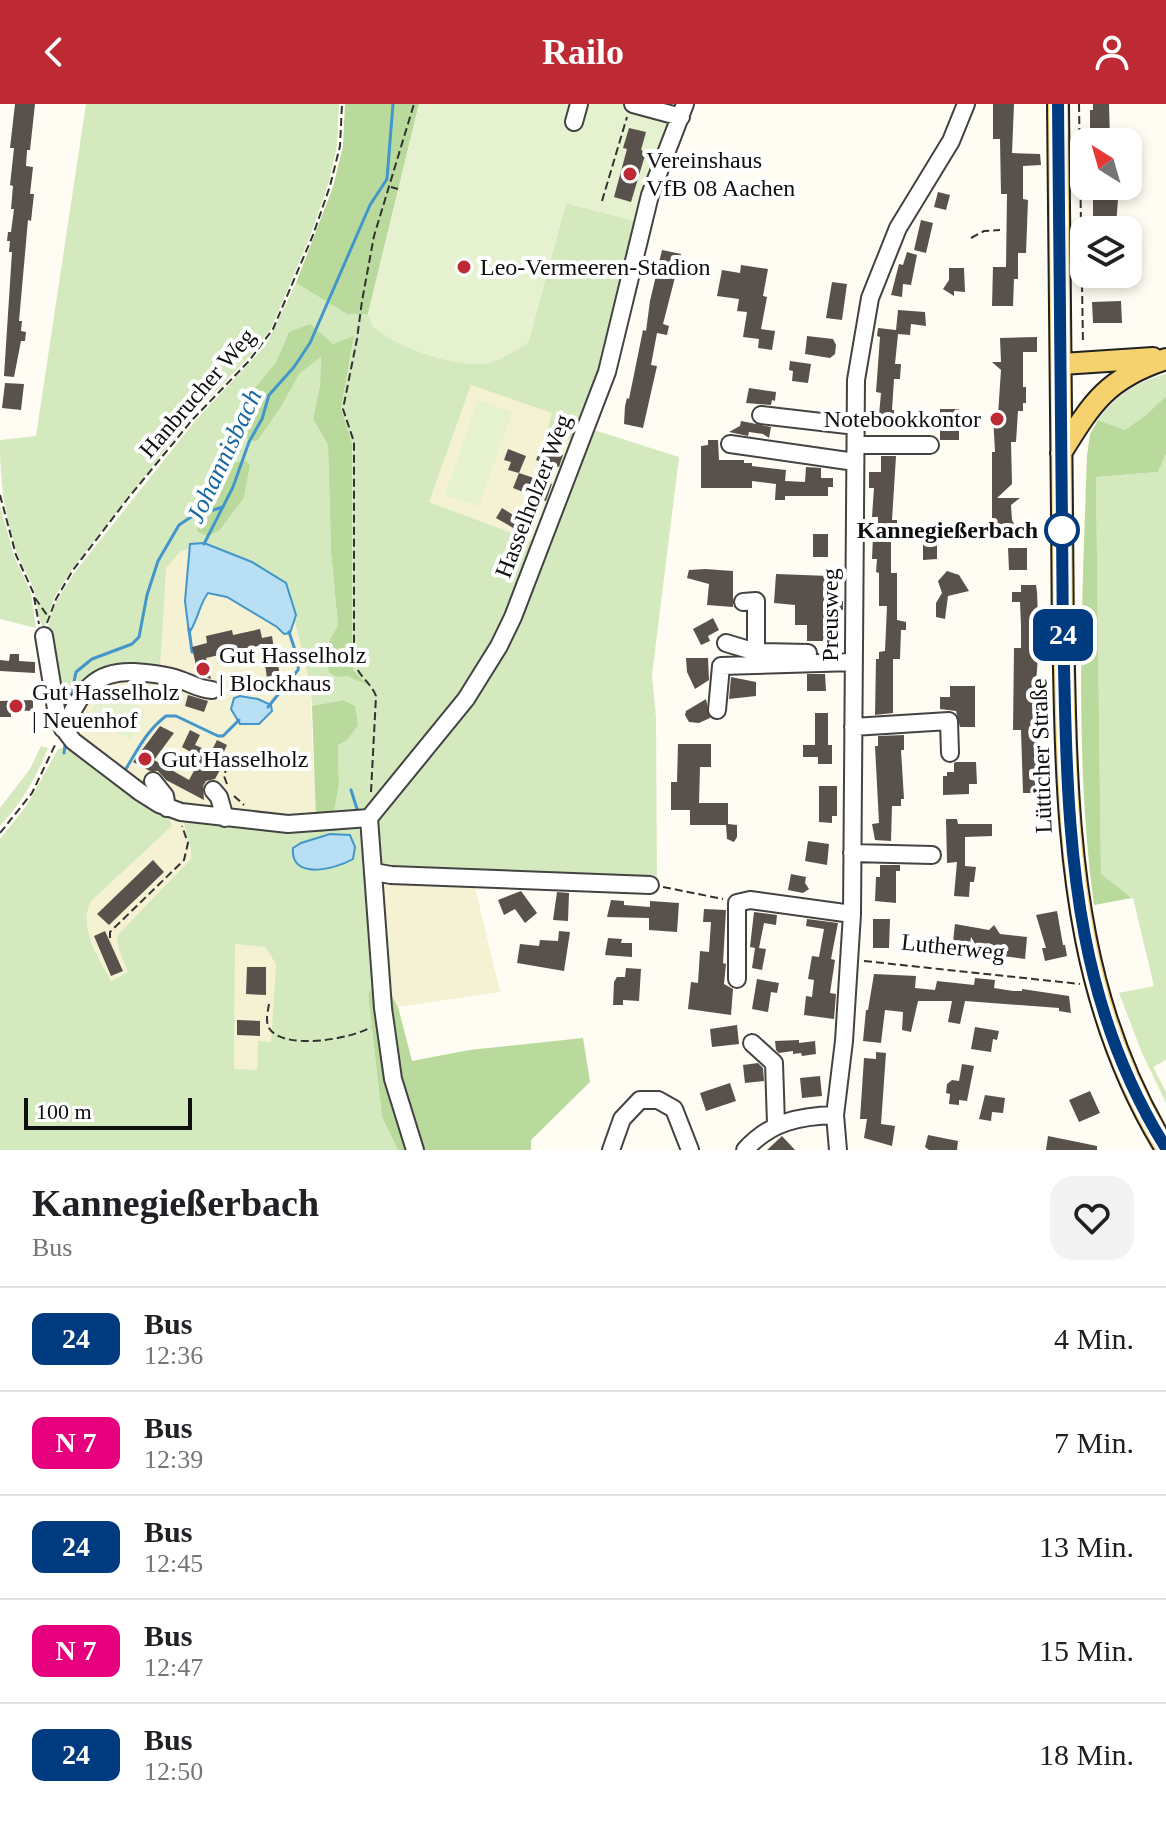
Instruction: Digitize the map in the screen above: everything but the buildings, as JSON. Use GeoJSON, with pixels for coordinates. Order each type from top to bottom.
{"type":"FeatureCollection","features":[{"type":"Feature","properties":{"kind":"main road","name":"Lütticher Straße"},"geometry":{"type":"LineString","coordinates":[[1058,104],[1066,790],[1078,907],[1096,989],[1106,1019],[1130,1081],[1166,1149]]}},
{"type":"Feature","properties":{"kind":"main road"},"geometry":{"type":"LineString","coordinates":[[1062,364],[1166,358]]}},
{"type":"Feature","properties":{"kind":"main road"},"geometry":{"type":"LineString","coordinates":[[1061,453],[1098,397],[1119,379],[1166,358]]}},
{"type":"Feature","properties":{"kind":"street"},"geometry":{"type":"LineString","coordinates":[[574,122],[579,104]]}},
{"type":"Feature","properties":{"kind":"street","name":"Preusweg"},"geometry":{"type":"LineString","coordinates":[[838,1150],[835,1115],[852,914],[856,380],[870,298],[898,228],[951,141],[966,104]]}},
{"type":"Feature","properties":{"kind":"street"},"geometry":{"type":"LineString","coordinates":[[630,110],[683,110]]}},
{"type":"Feature","properties":{"kind":"street","name":"Hasselholzer Weg"},"geometry":{"type":"LineString","coordinates":[[371,815],[466,699],[513,617],[607,372],[650,195],[683,110]]}},
{"type":"Feature","properties":{"kind":"street"},"geometry":{"type":"LineString","coordinates":[[761,415],[856,426]]}},
{"type":"Feature","properties":{"kind":"street"},"geometry":{"type":"LineString","coordinates":[[730,444],[856,454],[930,445]]}},
{"type":"Feature","properties":{"kind":"street"},"geometry":{"type":"LineString","coordinates":[[743,602],[756,601],[756,652]]}},
{"type":"Feature","properties":{"kind":"street"},"geometry":{"type":"LineString","coordinates":[[44,636],[55,708],[63,729],[73,741],[115,774],[174,810],[288,824],[371,815],[384,1017],[393,1079],[415,1150]]}},
{"type":"Feature","properties":{"kind":"street"},"geometry":{"type":"LineString","coordinates":[[726,643],[756,652],[854,657]]}},
{"type":"Feature","properties":{"kind":"street"},"geometry":{"type":"LineString","coordinates":[[717,710],[721,666],[854,657]]}},
{"type":"Feature","properties":{"kind":"street"},"geometry":{"type":"LineString","coordinates":[[63,729],[89,685],[105,675],[121,672],[160,674],[196,688],[212,690]]}},
{"type":"Feature","properties":{"kind":"street"},"geometry":{"type":"LineString","coordinates":[[853,727],[949,721],[950,753]]}},
{"type":"Feature","properties":{"kind":"street"},"geometry":{"type":"LineString","coordinates":[[153,781],[174,810]]}},
{"type":"Feature","properties":{"kind":"street"},"geometry":{"type":"LineString","coordinates":[[213,790],[219,797],[225,818]]}},
{"type":"Feature","properties":{"kind":"street"},"geometry":{"type":"LineString","coordinates":[[852,853],[932,855]]}},
{"type":"Feature","properties":{"kind":"street"},"geometry":{"type":"LineString","coordinates":[[374,872],[650,885]]}},
{"type":"Feature","properties":{"kind":"street"},"geometry":{"type":"LineString","coordinates":[[737,979],[737,903],[750,900],[852,914]]}},
{"type":"Feature","properties":{"kind":"street"},"geometry":{"type":"LineString","coordinates":[[752,1043],[774,1063],[776,1124]]}},
{"type":"Feature","properties":{"kind":"street"},"geometry":{"type":"LineString","coordinates":[[611,1150],[622,1119],[640,1100],[658,1100],[674,1109],[683,1125],[690,1150]]}},
{"type":"Feature","properties":{"kind":"street"},"geometry":{"type":"LineString","coordinates":[[745,1150],[776,1124],[806,1116],[835,1115]]}},
{"type":"Feature","properties":{"kind":"path","name":"Hanbrucher Weg"},"geometry":{"type":"LineString","coordinates":[[44,636],[48,616],[73,570],[193,419],[249,361],[273,329],[330,186],[340,146],[342,104]]}},
{"type":"Feature","properties":{"kind":"path"},"geometry":{"type":"LineString","coordinates":[[371,815],[376,696],[357,671],[354,659],[354,442],[343,409],[374,236],[414,104]]}},
{"type":"Feature","properties":{"kind":"path"},"geometry":{"type":"LineString","coordinates":[[1079,104],[1083,344]]}},
{"type":"Feature","properties":{"kind":"path"},"geometry":{"type":"LineString","coordinates":[[602,201],[630,110]]}},
{"type":"Feature","properties":{"kind":"path"},"geometry":{"type":"LineString","coordinates":[[390,186],[398,189]]}},
{"type":"Feature","properties":{"kind":"path"},"geometry":{"type":"LineString","coordinates":[[971,238],[984,231],[1000,230]]}},
{"type":"Feature","properties":{"kind":"path"},"geometry":{"type":"LineString","coordinates":[[0,495],[16,555],[35,598],[48,616]]}},
{"type":"Feature","properties":{"kind":"path"},"geometry":{"type":"LineString","coordinates":[[35,598],[36,618],[44,636]]}},
{"type":"Feature","properties":{"kind":"path"},"geometry":{"type":"LineString","coordinates":[[0,833],[32,793],[63,729]]}},
{"type":"Feature","properties":{"kind":"path"},"geometry":{"type":"LineString","coordinates":[[227,766],[224,776],[229,791],[245,806]]}},
{"type":"Feature","properties":{"kind":"path"},"geometry":{"type":"LineString","coordinates":[[110,938],[110,932],[184,860],[188,843],[174,810]]}},
{"type":"Feature","properties":{"kind":"path"},"geometry":{"type":"LineString","coordinates":[[650,885],[737,903]]}},
{"type":"Feature","properties":{"kind":"path"},"geometry":{"type":"LineString","coordinates":[[140,902],[143,905]]}},
{"type":"Feature","properties":{"kind":"path","name":"Lutherweg"},"geometry":{"type":"LineString","coordinates":[[850,959],[1081,984]]}},
{"type":"Feature","properties":{"kind":"path"},"geometry":{"type":"LineString","coordinates":[[269,1004],[269,1028],[278,1036],[299,1040],[335,1040],[355,1035],[384,1017]]}},
{"type":"Feature","properties":{"kind":"shaded area"},"geometry":{"type":"Polygon","coordinates":[[[471,384],[553,413],[575,441],[536,542],[429,502],[471,384]]]}},
{"type":"Feature","properties":{"kind":"shaded area"},"geometry":{"type":"Polygon","coordinates":[[[189,549],[185,601],[195,624],[207,592],[227,597],[284,634],[290,633],[296,615],[310,684],[316,820],[223,814],[163,800],[75,735],[70,722],[163,593],[166,568],[181,551],[189,549]]]}},
{"type":"Feature","properties":{"kind":"shaded area"},"geometry":{"type":"Polygon","coordinates":[[[169,817],[184,822],[192,843],[191,859],[119,950],[128,972],[110,981],[88,934],[87,908],[172,826],[169,817]]]}},
{"type":"Feature","properties":{"kind":"shaded area"},"geometry":{"type":"Polygon","coordinates":[[[384,879],[474,883],[500,992],[398,1007],[387,987],[379,886],[384,879]]]}},
{"type":"Feature","properties":{"kind":"shaded area"},"geometry":{"type":"Polygon","coordinates":[[[235,944],[265,947],[276,964],[271,1043],[259,1041],[257,1071],[234,1069],[235,944]]]}},
{"type":"Feature","properties":{"kind":"green space"},"geometry":{"type":"Polygon","coordinates":[[[86,104],[339,104],[337,146],[328,185],[311,234],[271,329],[247,359],[191,417],[72,569],[54,598],[44,629],[33,587],[19,558],[6,514],[0,440],[36,436],[86,104]]]}},
{"type":"Feature","properties":{"kind":"green space"},"geometry":{"type":"Polygon","coordinates":[[[345,104],[419,104],[368,314],[347,314],[296,283],[333,187],[343,146],[345,104]]]}},
{"type":"Feature","properties":{"kind":"green space","name":"Leo-Vermeeren-Stadion"},"geometry":{"type":"Polygon","coordinates":[[[419,104],[652,104],[675,110],[635,221],[566,203],[528,343],[489,363],[462,363],[414,350],[377,330],[368,314],[419,104]]]}},
{"type":"Feature","properties":{"kind":"green space"},"geometry":{"type":"Polygon","coordinates":[[[566,203],[635,221],[618,315],[603,367],[575,441],[547,432],[552,413],[471,385],[429,502],[536,542],[488,660],[367,812],[333,818],[339,784],[338,744],[343,700],[312,706],[310,684],[286,583],[252,562],[190,544],[189,549],[181,551],[166,568],[160,669],[113,670],[65,718],[47,636],[57,600],[75,572],[195,421],[266,345],[296,283],[347,314],[368,314],[374,328],[528,343],[566,203]],[[310,325],[289,332],[276,362],[250,394],[258,440],[281,407],[298,374],[321,357],[320,385],[313,419],[328,445],[331,552],[338,625],[326,647],[347,676],[366,683],[354,671],[352,661],[352,443],[341,409],[354,337],[333,344],[310,325]],[[250,467],[205,502],[197,518],[220,530],[244,498],[250,467]]]}},
{"type":"Feature","properties":{"kind":"green space"},"geometry":{"type":"Polygon","coordinates":[[[310,324],[333,344],[354,336],[341,409],[352,443],[352,661],[354,671],[368,685],[329,672],[326,647],[338,625],[331,552],[328,445],[313,419],[320,385],[321,357],[299,374],[258,440],[240,436],[250,394],[276,362],[289,332],[310,324]]]}},
{"type":"Feature","properties":{"kind":"green space"},"geometry":{"type":"Polygon","coordinates":[[[1166,374],[1166,396],[1125,430],[1098,420],[1112,403],[1128,391],[1166,374]]]}},
{"type":"Feature","properties":{"kind":"green space"},"geometry":{"type":"Polygon","coordinates":[[[1166,396],[1166,454],[1158,472],[1096,477],[1101,874],[1132,898],[1094,905],[1084,793],[1081,681],[1090,434],[1098,420],[1125,430],[1166,396]]]}},
{"type":"Feature","properties":{"kind":"green space"},"geometry":{"type":"Polygon","coordinates":[[[478,400],[512,412],[479,506],[445,495],[478,400]]]}},
{"type":"Feature","properties":{"kind":"green space"},"geometry":{"type":"Polygon","coordinates":[[[591,429],[679,457],[652,675],[656,718],[657,884],[378,869],[373,831],[378,811],[479,689],[591,429]]]}},
{"type":"Feature","properties":{"kind":"green space"},"geometry":{"type":"Polygon","coordinates":[[[1166,454],[1166,1060],[1153,1067],[1166,1092],[1166,1103],[1142,1053],[1119,993],[1154,986],[1133,898],[1101,875],[1096,477],[1158,472],[1166,454]]]}},
{"type":"Feature","properties":{"kind":"green space"},"geometry":{"type":"Polygon","coordinates":[[[246,461],[250,466],[244,498],[220,530],[208,536],[198,532],[198,513],[208,494],[235,462],[246,461]]]}},
{"type":"Feature","properties":{"kind":"green space"},"geometry":{"type":"Polygon","coordinates":[[[0,505],[14,556],[31,593],[36,628],[0,619],[0,505]]]}},
{"type":"Feature","properties":{"kind":"green space"},"geometry":{"type":"Polygon","coordinates":[[[104,688],[147,711],[131,740],[88,717],[104,688]]]}},
{"type":"Feature","properties":{"kind":"green space"},"geometry":{"type":"Polygon","coordinates":[[[343,700],[355,706],[358,725],[347,740],[338,745],[339,784],[333,818],[316,820],[312,706],[343,700]]]}},
{"type":"Feature","properties":{"kind":"green space"},"geometry":{"type":"Polygon","coordinates":[[[72,745],[169,817],[172,826],[91,901],[87,911],[88,931],[111,981],[128,972],[117,936],[191,859],[184,822],[177,818],[358,828],[362,835],[369,903],[373,987],[368,994],[382,1117],[398,1150],[0,1150],[0,839],[27,805],[58,749],[72,745]],[[345,834],[322,836],[296,845],[302,868],[334,868],[353,859],[355,847],[345,834]],[[235,944],[234,1069],[257,1070],[258,1041],[271,1042],[276,964],[265,947],[235,944]]]}},
{"type":"Feature","properties":{"kind":"green space"},"geometry":{"type":"Polygon","coordinates":[[[41,746],[48,748],[39,769],[22,799],[0,826],[0,808],[30,769],[41,746]]]}},
{"type":"Feature","properties":{"kind":"green space"},"geometry":{"type":"Polygon","coordinates":[[[373,987],[387,987],[398,1007],[412,1061],[469,1050],[583,1038],[590,1082],[531,1140],[531,1150],[398,1150],[382,1117],[368,994],[373,987]]]}},
{"type":"Feature","properties":{"kind":"water"},"geometry":{"type":"Polygon","coordinates":[[[204,543],[252,562],[286,583],[296,615],[290,633],[284,634],[227,597],[208,593],[189,633],[185,601],[190,544],[204,543]]]}},
{"type":"Feature","properties":{"kind":"water"},"geometry":{"type":"Polygon","coordinates":[[[240,696],[271,705],[272,711],[259,724],[240,724],[231,709],[234,698],[240,696]]]}},
{"type":"Feature","properties":{"kind":"water"},"geometry":{"type":"Polygon","coordinates":[[[330,834],[350,835],[355,847],[353,859],[326,869],[306,869],[299,865],[293,848],[330,834]]]}},
{"type":"Feature","properties":{"kind":"waterway","name":"Johannisbach"},"geometry":{"type":"LineString","coordinates":[[204,544],[233,487],[269,395],[310,343],[370,205],[387,179],[393,104]]}},
{"type":"Feature","properties":{"kind":"waterway"},"geometry":{"type":"LineString","coordinates":[[70,701],[76,672],[92,659],[132,644],[139,637],[147,595],[158,561],[179,525],[191,517],[223,507]]}},
{"type":"Feature","properties":{"kind":"waterway","name":"Johannisbach"},"geometry":{"type":"LineString","coordinates":[[189,629],[192,652],[196,652]]}},
{"type":"Feature","properties":{"kind":"waterway"},"geometry":{"type":"LineString","coordinates":[[268,707],[298,670],[299,662],[289,632]]}},
{"type":"Feature","properties":{"kind":"waterway"},"geometry":{"type":"LineString","coordinates":[[124,772],[147,735],[166,716],[176,716],[218,736],[223,736],[239,720]]}},
{"type":"Feature","properties":{"kind":"waterway"},"geometry":{"type":"LineString","coordinates":[[64,753],[65,745]]}},
{"type":"Feature","properties":{"kind":"waterway"},"geometry":{"type":"LineString","coordinates":[[351,790],[358,812]]}},
{"type":"Feature","properties":{"kind":"waterway"},"geometry":{"type":"LineString","coordinates":[[131,795],[151,808]]}},
{"type":"Feature","properties":{"kind":"waterway"},"geometry":{"type":"LineString","coordinates":[[251,828],[267,830]]}},
{"type":"Feature","properties":{"kind":"waterway"},"geometry":{"type":"LineString","coordinates":[[319,830],[347,828]]}},
{"type":"Feature","properties":{"kind":"bus line","name":"24"},"geometry":{"type":"LineString","coordinates":[[1058,104],[1062,610],[1066,790],[1071,851],[1078,907],[1096,989],[1130,1081],[1166,1148]]}},
{"type":"Feature","properties":{"kind":"place","name":"Vereinshaus VfB 08 Aachen"},"geometry":{"type":"Point","coordinates":[630,174]}},
{"type":"Feature","properties":{"kind":"place","name":"Leo-Vermeeren-Stadion"},"geometry":{"type":"Point","coordinates":[464,267]}},
{"type":"Feature","properties":{"kind":"place","name":"Notebookkontor"},"geometry":{"type":"Point","coordinates":[997,419]}},
{"type":"Feature","properties":{"kind":"place","name":"Kannegießerbach"},"geometry":{"type":"Point","coordinates":[1062,530]}},
{"type":"Feature","properties":{"kind":"place","name":"Gut Hasselholz | Blockhaus"},"geometry":{"type":"Point","coordinates":[203,669]}},
{"type":"Feature","properties":{"kind":"place","name":"Gut Hasselholz | Neuenhof"},"geometry":{"type":"Point","coordinates":[16,706]}},
{"type":"Feature","properties":{"kind":"place","name":"Gut Hasselholz"},"geometry":{"type":"Point","coordinates":[145,759]}}]}
